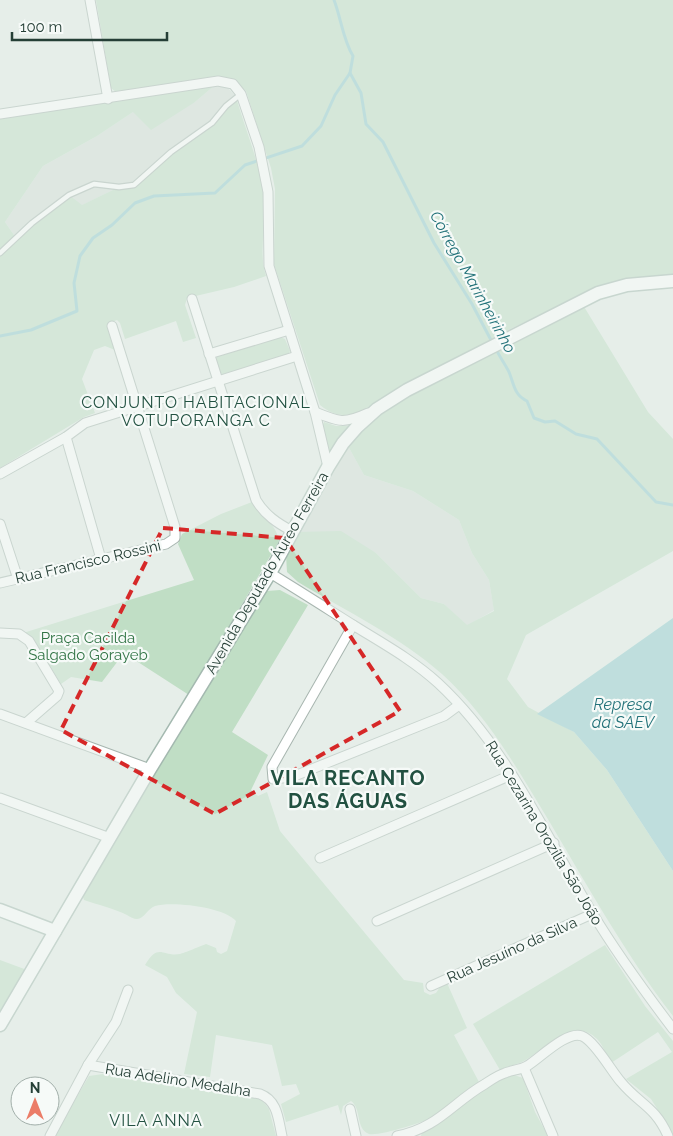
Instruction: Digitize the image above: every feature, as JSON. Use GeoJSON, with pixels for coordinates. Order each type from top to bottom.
{"type":"FeatureCollection","features":[{"type":"Feature","properties":{"kind":"main road","name":"Avenida Deputado Áureo Ferreira"},"geometry":{"type":"LineString","coordinates":[[0,1025],[150,770],[270,573],[343,443],[377,408],[407,390],[610,288],[673,281]]}},
{"type":"Feature","properties":{"kind":"main road"},"geometry":{"type":"LineString","coordinates":[[0,910],[54,931]]}},
{"type":"Feature","properties":{"kind":"street"},"geometry":{"type":"LineString","coordinates":[[90,0],[108,99]]}},
{"type":"Feature","properties":{"kind":"street"},"geometry":{"type":"LineString","coordinates":[[0,114],[218,81],[233,84],[241,94],[259,148],[268,192],[270,219],[269,266],[315,412],[328,467]]}},
{"type":"Feature","properties":{"kind":"street"},"geometry":{"type":"LineString","coordinates":[[192,299],[256,500],[268,516],[292,531]]}},
{"type":"Feature","properties":{"kind":"street"},"geometry":{"type":"LineString","coordinates":[[112,326],[138,405]]}},
{"type":"Feature","properties":{"kind":"street"},"geometry":{"type":"LineString","coordinates":[[209,354],[289,330]]}},
{"type":"Feature","properties":{"kind":"street"},"geometry":{"type":"LineString","coordinates":[[0,474],[66,437],[85,423],[298,356]]}},
{"type":"Feature","properties":{"kind":"street","name":"Rua Francisco Rossini"},"geometry":{"type":"LineString","coordinates":[[0,583],[166,544],[175,538],[175,527],[138,405]]}},
{"type":"Feature","properties":{"kind":"street"},"geometry":{"type":"LineString","coordinates":[[315,412],[337,421],[347,422],[377,408]]}},
{"type":"Feature","properties":{"kind":"street"},"geometry":{"type":"LineString","coordinates":[[66,437],[101,560]]}},
{"type":"Feature","properties":{"kind":"street"},"geometry":{"type":"LineString","coordinates":[[0,524],[18,578]]}},
{"type":"Feature","properties":{"kind":"street","name":"Rua Cezarina Orozília São João"},"geometry":{"type":"LineString","coordinates":[[270,573],[401,654],[437,682],[459,706],[492,745],[554,843],[592,914],[635,978],[673,1029]]}},
{"type":"Feature","properties":{"kind":"street"},"geometry":{"type":"LineString","coordinates":[[353,625],[272,767],[273,779],[292,776],[444,716],[459,706]]}},
{"type":"Feature","properties":{"kind":"street"},"geometry":{"type":"LineString","coordinates":[[0,633],[20,634],[30,641],[59,691],[57,696],[26,723]]}},
{"type":"Feature","properties":{"kind":"street"},"geometry":{"type":"LineString","coordinates":[[0,714],[150,770]]}},
{"type":"Feature","properties":{"kind":"street"},"geometry":{"type":"LineString","coordinates":[[320,858],[511,775]]}},
{"type":"Feature","properties":{"kind":"street"},"geometry":{"type":"LineString","coordinates":[[0,798],[110,838]]}},
{"type":"Feature","properties":{"kind":"street"},"geometry":{"type":"LineString","coordinates":[[377,921],[554,843]]}},
{"type":"Feature","properties":{"kind":"street","name":"Rua Jesuíno da Silva"},"geometry":{"type":"LineString","coordinates":[[431,986],[592,914]]}},
{"type":"Feature","properties":{"kind":"street"},"geometry":{"type":"LineString","coordinates":[[50,1136],[88,1065],[116,1022],[128,990]]}},
{"type":"Feature","properties":{"kind":"street"},"geometry":{"type":"LineString","coordinates":[[397,1136],[409,1135],[440,1119],[482,1085],[497,1077],[524,1068],[564,1040],[575,1035],[582,1036],[592,1043],[623,1085],[659,1117],[668,1136]]}},
{"type":"Feature","properties":{"kind":"street","name":"Rua Adelino Medalha"},"geometry":{"type":"LineString","coordinates":[[88,1065],[253,1092],[267,1097],[275,1106],[282,1136]]}},
{"type":"Feature","properties":{"kind":"street"},"geometry":{"type":"LineString","coordinates":[[524,1068],[553,1136]]}},
{"type":"Feature","properties":{"kind":"street"},"geometry":{"type":"LineString","coordinates":[[350,1109],[356,1136]]}},
{"type":"Feature","properties":{"kind":"lane"},"geometry":{"type":"LineString","coordinates":[[0,253],[32,223],[69,195],[94,184],[119,187],[134,184],[171,152],[212,123],[226,106],[241,94]]}},
{"type":"Feature","properties":{"kind":"highlighted area"},"geometry":{"type":"Polygon","coordinates":[[[163,528],[285,538],[400,711],[215,814],[61,730],[163,528]]]}},
{"type":"Feature","properties":{"kind":"shaded area"},"geometry":{"type":"Polygon","coordinates":[[[215,85],[228,88],[236,97],[212,123],[134,185],[119,187],[16,238],[5,222],[43,166],[97,136],[133,112],[195,102],[215,85]]]}},
{"type":"Feature","properties":{"kind":"shaded area"},"geometry":{"type":"Polygon","coordinates":[[[348,446],[364,475],[413,491],[459,520],[472,553],[489,580],[494,610],[467,626],[444,604],[421,598],[376,553],[296,532],[348,446]]]}},
{"type":"Feature","properties":{"kind":"green space"},"geometry":{"type":"Polygon","coordinates":[[[96,0],[673,0],[673,277],[596,289],[512,328],[357,413],[342,415],[329,411],[320,405],[274,264],[275,189],[271,168],[246,91],[235,81],[217,76],[117,93],[111,88],[96,0]]]}},
{"type":"Feature","properties":{"kind":"green space"},"geometry":{"type":"Polygon","coordinates":[[[215,85],[195,102],[151,130],[133,112],[97,136],[43,166],[5,222],[16,238],[69,195],[82,205],[119,187],[134,184],[151,168],[196,137],[236,97],[256,158],[262,184],[265,207],[263,257],[266,276],[234,287],[187,298],[185,305],[196,338],[183,342],[176,321],[125,339],[120,323],[117,320],[109,323],[108,330],[115,350],[105,346],[94,350],[82,379],[95,413],[84,417],[0,468],[0,119],[215,85]]]}},
{"type":"Feature","properties":{"kind":"green space"},"geometry":{"type":"Polygon","coordinates":[[[583,305],[648,412],[673,439],[673,551],[526,635],[507,679],[528,707],[574,732],[607,770],[673,871],[673,1016],[621,941],[532,793],[485,721],[442,674],[409,648],[298,582],[287,572],[286,555],[296,532],[341,531],[376,553],[421,598],[444,604],[467,625],[494,611],[489,580],[472,553],[459,520],[413,491],[364,475],[348,446],[361,428],[408,394],[583,305]]]}},
{"type":"Feature","properties":{"kind":"green space"},"geometry":{"type":"Polygon","coordinates":[[[280,337],[285,339],[290,351],[288,355],[223,374],[218,373],[215,360],[217,357],[280,337]]]}},
{"type":"Feature","properties":{"kind":"green space"},"geometry":{"type":"Polygon","coordinates":[[[324,422],[336,426],[349,426],[328,455],[322,428],[324,422]]]}},
{"type":"Feature","properties":{"kind":"green space","name":"Praça Cacilda Salgado Gorayeb"},"geometry":{"type":"Polygon","coordinates":[[[252,502],[275,529],[279,541],[189,695],[124,653],[102,682],[71,677],[61,684],[33,638],[23,633],[194,580],[178,544],[182,534],[221,514],[252,502]]]}},
{"type":"Feature","properties":{"kind":"green space"},"geometry":{"type":"Polygon","coordinates":[[[280,590],[308,605],[232,732],[268,755],[251,790],[258,796],[267,792],[280,831],[404,980],[423,983],[424,992],[430,995],[436,993],[440,987],[447,983],[467,1028],[454,1035],[479,1082],[436,1116],[413,1125],[383,1133],[369,1134],[365,1131],[351,1101],[343,1106],[341,1115],[338,1105],[286,1122],[281,1104],[300,1094],[296,1084],[282,1086],[272,1045],[216,1035],[210,1077],[184,1074],[197,1012],[176,993],[167,977],[145,965],[157,952],[180,954],[206,944],[216,948],[217,952],[221,954],[227,951],[236,921],[230,916],[210,909],[173,904],[155,906],[142,917],[136,919],[116,910],[84,900],[83,897],[198,700],[267,591],[280,590]]]}},
{"type":"Feature","properties":{"kind":"green space"},"geometry":{"type":"Polygon","coordinates":[[[605,945],[645,1006],[673,1041],[673,1134],[651,1099],[626,1079],[672,1052],[658,1032],[611,1063],[603,1047],[588,1032],[578,1030],[568,1032],[549,1043],[531,1057],[500,1070],[473,1024],[605,945]]]}},
{"type":"Feature","properties":{"kind":"green space"},"geometry":{"type":"Polygon","coordinates":[[[0,960],[27,970],[0,1016],[0,960]]]}},
{"type":"Feature","properties":{"kind":"green space"},"geometry":{"type":"Polygon","coordinates":[[[103,1074],[261,1099],[269,1109],[276,1136],[54,1136],[89,1076],[103,1074]]]}},
{"type":"Feature","properties":{"kind":"green space"},"geometry":{"type":"Polygon","coordinates":[[[514,1075],[523,1078],[535,1112],[548,1136],[421,1136],[422,1132],[442,1121],[486,1087],[504,1076],[514,1075]]]}},
{"type":"Feature","properties":{"kind":"water","name":"Represa da SAEV"},"geometry":{"type":"Polygon","coordinates":[[[673,618],[673,871],[607,770],[574,732],[537,714],[673,618]]]}},
{"type":"Feature","properties":{"kind":"waterway","name":"Córrego Marinheirinho"},"geometry":{"type":"LineString","coordinates":[[334,0],[347,43],[353,56],[350,73],[361,93],[366,124],[383,142],[434,243],[472,304],[492,342]]}},
{"type":"Feature","properties":{"kind":"waterway"},"geometry":{"type":"LineString","coordinates":[[0,336],[31,330],[77,311],[74,283],[80,256],[93,238],[112,225],[135,203],[154,196],[215,193],[245,165],[302,146],[321,126],[335,95],[350,73]]}},
{"type":"Feature","properties":{"kind":"waterway","name":"Córrego Marinheirinho"},"geometry":{"type":"LineString","coordinates":[[495,347],[509,372],[519,396],[527,401],[534,418],[545,422],[555,421],[576,434],[597,439],[656,502],[673,505]]}},
{"type":"Feature","properties":{"kind":"district","name":"CONJUNTO HABITACIONAL VOTUPORANGA C"},"geometry":{"type":"Point","coordinates":[196,411]}},
{"type":"Feature","properties":{"kind":"district","name":"VILA RECANTO DAS ÁGUAS"},"geometry":{"type":"Point","coordinates":[348,790]}},
{"type":"Feature","properties":{"kind":"district","name":"VILA ANNA"},"geometry":{"type":"Point","coordinates":[156,1120]}}]}
